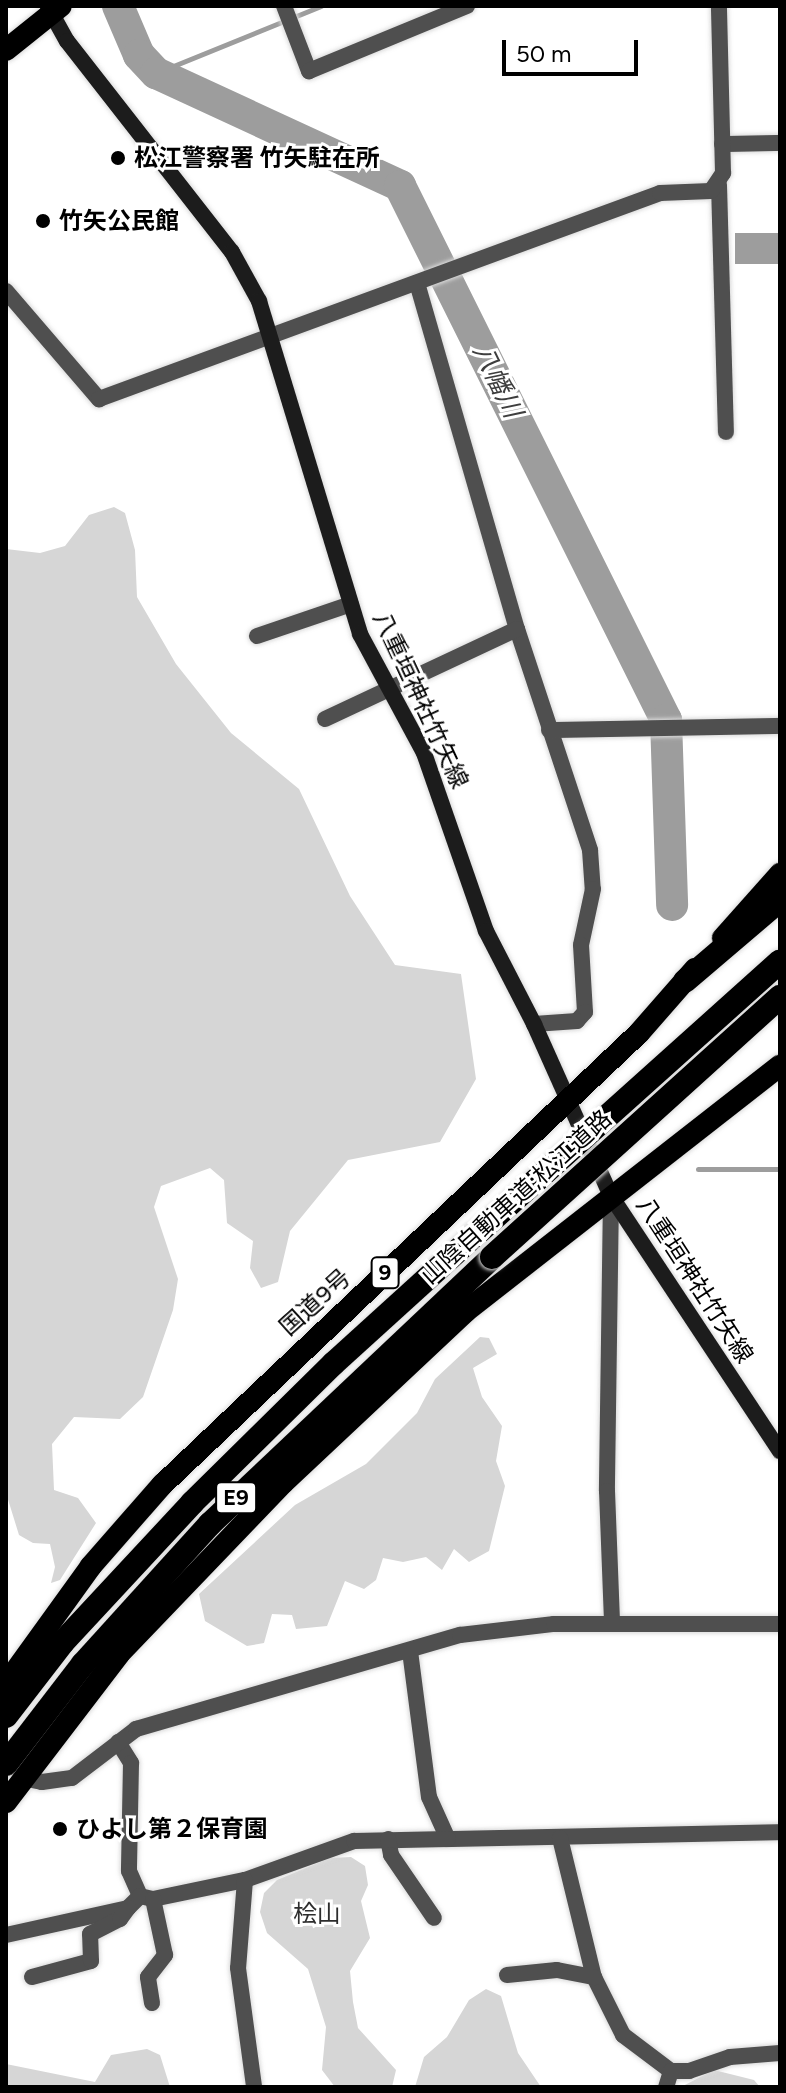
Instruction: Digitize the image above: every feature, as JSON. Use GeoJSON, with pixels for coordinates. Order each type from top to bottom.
{"type":"FeatureCollection","features":[{"type":"Feature","properties":{"kind":"highway"},"geometry":{"type":"LineString","coordinates":[[6,50],[52,9]]}},
{"type":"Feature","properties":{"kind":"highway","name":"国道9号"},"geometry":{"type":"LineString","coordinates":[[6,1684],[91,1566],[162,1485],[639,1033],[780,874]]}},
{"type":"Feature","properties":{"kind":"highway"},"geometry":{"type":"LineString","coordinates":[[685,981],[780,900]]}},
{"type":"Feature","properties":{"kind":"highway","name":"山陰自動車道;松江道路"},"geometry":{"type":"LineString","coordinates":[[6,1716],[63,1642],[192,1503],[334,1363],[780,961]]}},
{"type":"Feature","properties":{"kind":"highway","name":"山陰自動車道;松江道路"},"geometry":{"type":"LineString","coordinates":[[14,1771],[83,1664],[210,1524],[492,1257],[780,997]]}},
{"type":"Feature","properties":{"kind":"highway"},"geometry":{"type":"LineString","coordinates":[[6,1802],[14,1771],[119,1654],[272,1494],[466,1311],[780,1066]]}},
{"type":"Feature","properties":{"kind":"main road","name":"八重垣神社竹矢線"},"geometry":{"type":"LineString","coordinates":[[52,9],[232,252],[272,337],[351,604],[386,687],[424,753],[486,931],[534,1024],[565,1100],[611,1196],[780,1451]]}},
{"type":"Feature","properties":{"kind":"street"},"geometry":{"type":"LineString","coordinates":[[284,6],[309,71],[467,6]]}},
{"type":"Feature","properties":{"kind":"street"},"geometry":{"type":"LineString","coordinates":[[719,6],[722,144],[719,185],[726,432]]}},
{"type":"Feature","properties":{"kind":"street"},"geometry":{"type":"LineString","coordinates":[[722,144],[780,143]]}},
{"type":"Feature","properties":{"kind":"street"},"geometry":{"type":"LineString","coordinates":[[6,291],[99,399],[660,193],[711,191],[719,185]]}},
{"type":"Feature","properties":{"kind":"street"},"geometry":{"type":"LineString","coordinates":[[417,283],[517,629],[590,850],[593,889],[581,945],[585,1012],[577,1021],[534,1024]]}},
{"type":"Feature","properties":{"kind":"street"},"geometry":{"type":"LineString","coordinates":[[257,636],[351,604]]}},
{"type":"Feature","properties":{"kind":"street"},"geometry":{"type":"LineString","coordinates":[[325,719],[386,687],[517,629]]}},
{"type":"Feature","properties":{"kind":"street"},"geometry":{"type":"LineString","coordinates":[[549,730],[780,726]]}},
{"type":"Feature","properties":{"kind":"street"},"geometry":{"type":"LineString","coordinates":[[611,1196],[607,1491],[612,1624]]}},
{"type":"Feature","properties":{"kind":"street"},"geometry":{"type":"LineString","coordinates":[[14,1771],[42,1782],[72,1778],[136,1729],[502,1628],[612,1624],[780,1624]]}},
{"type":"Feature","properties":{"kind":"street"},"geometry":{"type":"LineString","coordinates":[[410,1651],[429,1797],[448,1839]]}},
{"type":"Feature","properties":{"kind":"street"},"geometry":{"type":"LineString","coordinates":[[118,1742],[131,1763],[129,1871],[147,1897],[165,1955],[148,1977],[152,2003]]}},
{"type":"Feature","properties":{"kind":"street"},"geometry":{"type":"LineString","coordinates":[[6,1935],[128,1908],[147,1897],[245,1880],[354,1841],[780,1832]]}},
{"type":"Feature","properties":{"kind":"street"},"geometry":{"type":"LineString","coordinates":[[560,1838],[594,1977],[623,2035],[668,2079],[730,2057],[780,2053]]}},
{"type":"Feature","properties":{"kind":"street"},"geometry":{"type":"LineString","coordinates":[[388,1839],[391,1855],[434,1918]]}},
{"type":"Feature","properties":{"kind":"street"},"geometry":{"type":"LineString","coordinates":[[245,1880],[238,1968],[254,2087]]}},
{"type":"Feature","properties":{"kind":"street"},"geometry":{"type":"LineString","coordinates":[[32,1977],[91,1961],[90,1934],[120,1919],[128,1908]]}},
{"type":"Feature","properties":{"kind":"street"},"geometry":{"type":"LineString","coordinates":[[507,1975],[557,1970],[594,1977]]}},
{"type":"Feature","properties":{"kind":"green space"},"geometry":{"type":"Polygon","coordinates":[[[114,507],[125,513],[135,550],[137,597],[176,664],[231,733],[299,789],[350,896],[395,965],[461,974],[476,1079],[440,1142],[348,1160],[290,1231],[278,1282],[261,1288],[250,1268],[253,1241],[227,1223],[224,1180],[210,1168],[161,1186],[154,1207],[178,1279],[173,1310],[143,1397],[120,1419],[74,1417],[52,1444],[54,1490],[78,1498],[96,1523],[60,1580],[51,1583],[55,1567],[50,1544],[33,1543],[19,1535],[6,1493],[6,549],[40,553],[65,546],[89,515],[114,507]]]}},
{"type":"Feature","properties":{"kind":"green space"},"geometry":{"type":"Polygon","coordinates":[[[480,1337],[489,1338],[497,1354],[473,1368],[482,1397],[502,1426],[496,1461],[505,1486],[489,1551],[469,1562],[454,1549],[442,1570],[426,1557],[403,1562],[383,1558],[376,1580],[364,1589],[345,1581],[327,1626],[296,1629],[292,1615],[272,1614],[264,1643],[247,1646],[205,1621],[199,1594],[295,1505],[366,1464],[417,1413],[435,1379],[480,1337]]]}},
{"type":"Feature","properties":{"kind":"green space","name":"桧山"},"geometry":{"type":"Polygon","coordinates":[[[351,1857],[365,1866],[368,1885],[361,1901],[370,1938],[350,1971],[353,2002],[358,2028],[396,2070],[392,2087],[335,2087],[322,2070],[326,2027],[308,1969],[267,1933],[260,1912],[264,1893],[277,1880],[330,1858],[351,1857]]]}},
{"type":"Feature","properties":{"kind":"green space"},"geometry":{"type":"Polygon","coordinates":[[[486,1989],[501,1996],[518,2053],[541,2087],[415,2087],[424,2057],[447,2037],[469,2000],[486,1989]]]}},
{"type":"Feature","properties":{"kind":"green space"},"geometry":{"type":"Polygon","coordinates":[[[147,2049],[160,2055],[170,2087],[6,2087],[6,2064],[95,2082],[111,2055],[147,2049]]]}},
{"type":"Feature","properties":{"kind":"green space"},"geometry":{"type":"Polygon","coordinates":[[[714,2070],[754,2080],[760,2087],[681,2087],[714,2070]]]}},
{"type":"Feature","properties":{"kind":"shaded area"},"geometry":{"type":"Polygon","coordinates":[[[735,233],[780,233],[780,264],[735,264],[735,233]]]}},
{"type":"Feature","properties":{"kind":"waterway","name":"八幡川"},"geometry":{"type":"LineString","coordinates":[[118,6],[139,55],[156,73],[400,186],[666,720],[672,905]]}},
{"type":"Feature","properties":{"kind":"waterway"},"geometry":{"type":"LineString","coordinates":[[156,73],[321,6]]}},
{"type":"Feature","properties":{"kind":"waterway","name":"八幡川"},"geometry":{"type":"LineString","coordinates":[[698,1169],[780,1169]]}},
{"type":"Feature","properties":{"kind":"place","name":"松江警察署 竹矢駐在所"},"geometry":{"type":"Point","coordinates":[118,158]}},
{"type":"Feature","properties":{"kind":"place","name":"竹矢公民館"},"geometry":{"type":"Point","coordinates":[43,221]}},
{"type":"Feature","properties":{"kind":"place","name":"ひよし第２保育園"},"geometry":{"type":"Point","coordinates":[60,1829]}}]}
